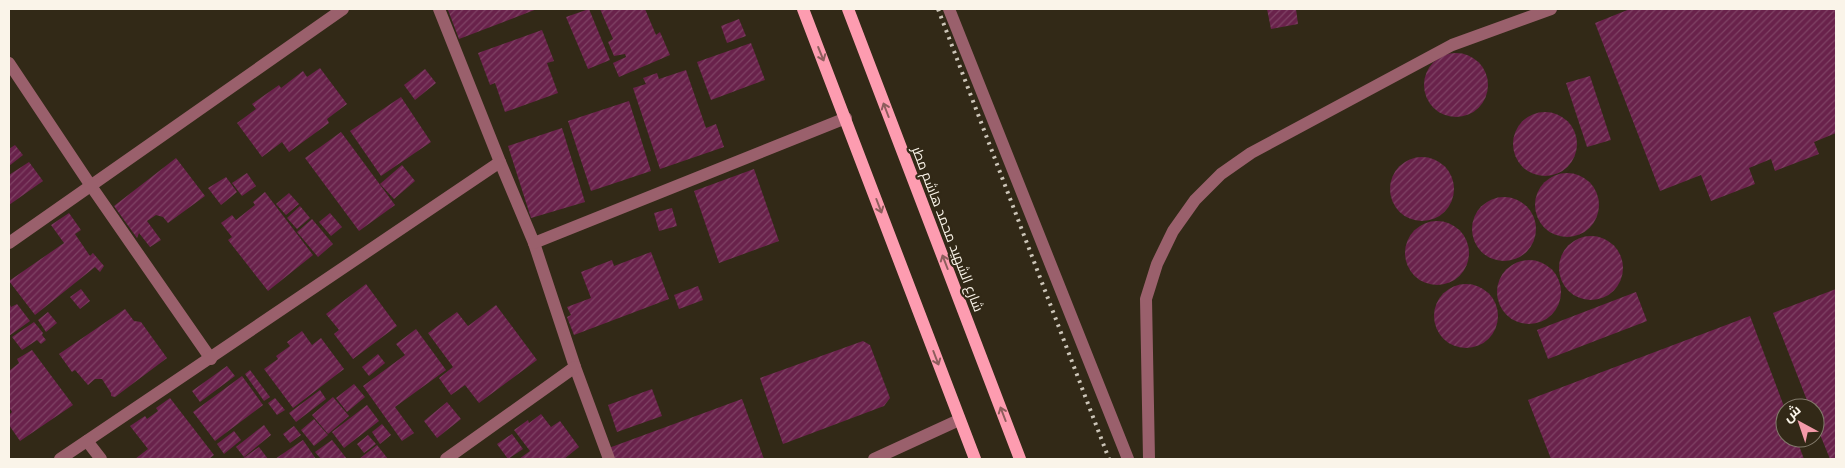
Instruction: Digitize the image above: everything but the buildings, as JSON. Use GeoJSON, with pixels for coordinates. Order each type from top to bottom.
{"type":"FeatureCollection","features":[{"type":"Feature","properties":{"kind":"main road"},"geometry":{"type":"LineString","coordinates":[[803,9],[975,459]]}},
{"type":"Feature","properties":{"kind":"main road","name":"شارع الشهيد محمد هاشم مطر"},"geometry":{"type":"LineString","coordinates":[[848,9],[1020,459]]}},
{"type":"Feature","properties":{"kind":"street"},"geometry":{"type":"LineString","coordinates":[[9,243],[343,9]]}},
{"type":"Feature","properties":{"kind":"street"},"geometry":{"type":"LineString","coordinates":[[439,9],[534,243],[575,367],[609,459]]}},
{"type":"Feature","properties":{"kind":"street"},"geometry":{"type":"LineString","coordinates":[[949,9],[1128,459]]}},
{"type":"Feature","properties":{"kind":"street"},"geometry":{"type":"LineString","coordinates":[[1148,459],[1146,299],[1157,264],[1173,230],[1195,200],[1221,174],[1251,153],[1452,45],[1551,9]]}},
{"type":"Feature","properties":{"kind":"street"},"geometry":{"type":"LineString","coordinates":[[9,63],[91,186],[211,359]]}},
{"type":"Feature","properties":{"kind":"street"},"geometry":{"type":"LineString","coordinates":[[534,243],[846,118]]}},
{"type":"Feature","properties":{"kind":"street"},"geometry":{"type":"LineString","coordinates":[[60,459],[211,359],[500,162]]}},
{"type":"Feature","properties":{"kind":"street"},"geometry":{"type":"LineString","coordinates":[[446,459],[575,367]]}},
{"type":"Feature","properties":{"kind":"street"},"geometry":{"type":"LineString","coordinates":[[874,459],[959,420]]}},
{"type":"Feature","properties":{"kind":"street"},"geometry":{"type":"LineString","coordinates":[[87,441],[101,459]]}},
{"type":"Feature","properties":{"kind":"railway"},"geometry":{"type":"LineString","coordinates":[[938,9],[1109,459]]}}]}
